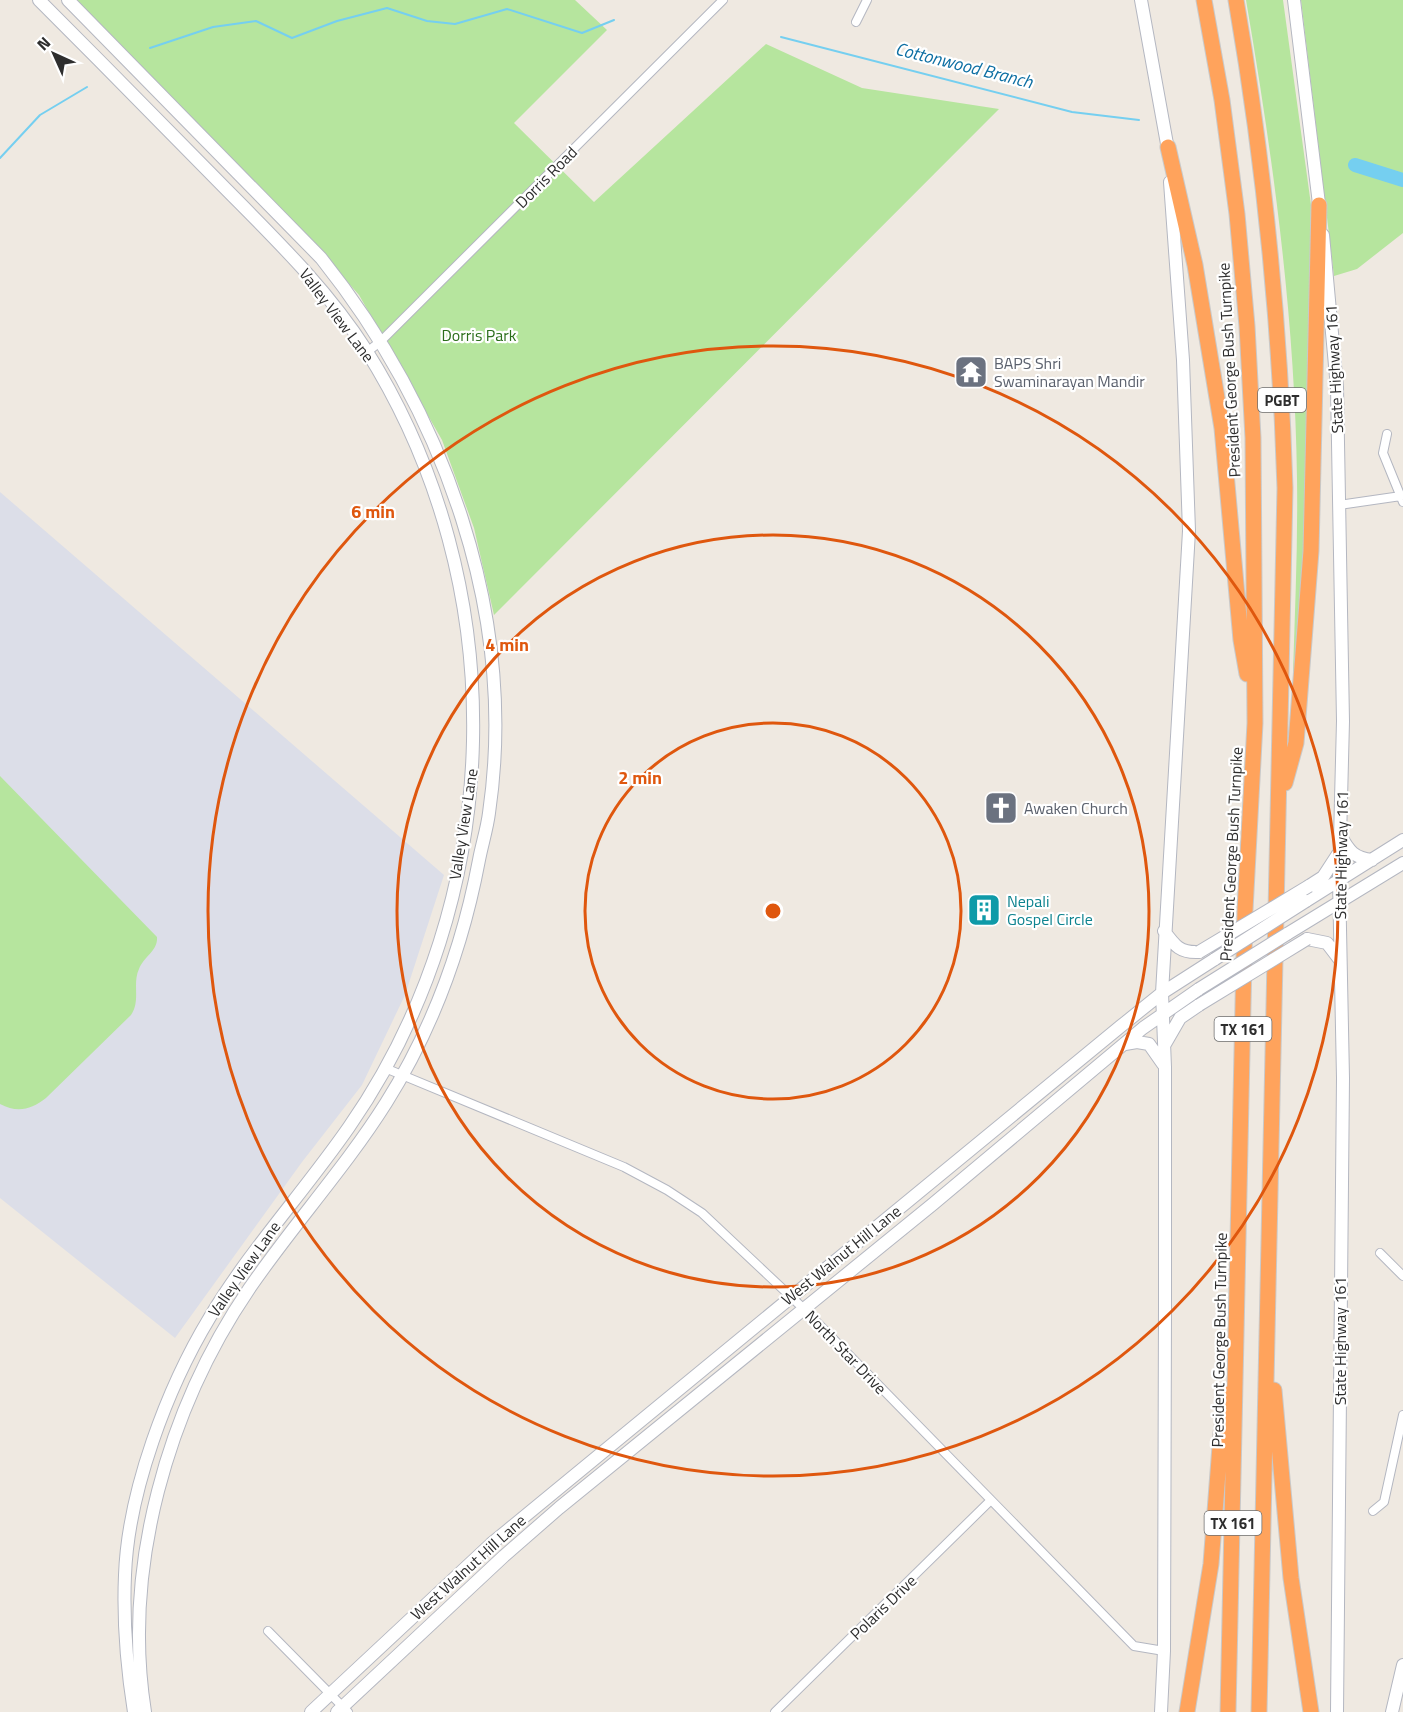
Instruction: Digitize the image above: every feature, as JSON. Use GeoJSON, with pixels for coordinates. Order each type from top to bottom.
{"type":"FeatureCollection","features":[{"type":"Feature","properties":{"kind":"highway","name":"President George Bush Turnpike"},"geometry":{"type":"LineString","coordinates":[[1204,0],[1230,158],[1247,327],[1253,438],[1255,723],[1245,910],[1228,1712]]}},
{"type":"Feature","properties":{"kind":"highway","name":"PGBT"},"geometry":{"type":"LineString","coordinates":[[1236,0],[1260,154],[1280,355],[1285,546],[1279,803]]}},
{"type":"Feature","properties":{"kind":"highway"},"geometry":{"type":"LineString","coordinates":[[1168,147],[1195,265],[1222,428],[1241,640],[1255,723]]}},
{"type":"Feature","properties":{"kind":"highway"},"geometry":{"type":"LineString","coordinates":[[1279,803],[1296,742],[1311,551],[1319,205]]}},
{"type":"Feature","properties":{"kind":"highway","name":"TX 161"},"geometry":{"type":"LineString","coordinates":[[1259,1712],[1279,803]]}},
{"type":"Feature","properties":{"kind":"highway"},"geometry":{"type":"LineString","coordinates":[[1187,1712],[1211,1564],[1221,1433],[1236,1335]]}},
{"type":"Feature","properties":{"kind":"highway"},"geometry":{"type":"LineString","coordinates":[[1268,1336],[1292,1578],[1311,1712]]}},
{"type":"Feature","properties":{"kind":"main road","name":"Valley View Lane"},"geometry":{"type":"LineString","coordinates":[[39,0],[294,259],[333,305],[367,352],[409,431],[441,513],[468,629],[475,697],[471,790],[453,890],[420,993],[385,1068],[350,1126],[211,1314],[177,1379],[155,1435],[128,1545],[125,1577],[127,1644],[134,1712]]}},
{"type":"Feature","properties":{"kind":"main road","name":"Valley View Lane"},"geometry":{"type":"LineString","coordinates":[[68,0],[321,258],[354,299],[381,341],[441,462],[483,592],[491,640],[495,732],[489,816],[473,892],[459,943],[441,993],[402,1074],[380,1112],[227,1322],[201,1370],[183,1413],[162,1473],[141,1601],[139,1660],[145,1712]]}},
{"type":"Feature","properties":{"kind":"main road"},"geometry":{"type":"LineString","coordinates":[[1142,0],[1168,147],[1184,360],[1189,520],[1162,993],[1165,1067],[1164,1651],[1161,1712]]}},
{"type":"Feature","properties":{"kind":"main road","name":"State Highway 161"},"geometry":{"type":"LineString","coordinates":[[1294,0],[1329,277],[1337,387],[1343,721],[1339,879],[1343,1078],[1337,1712]]}},
{"type":"Feature","properties":{"kind":"main road"},"geometry":{"type":"LineString","coordinates":[[1340,835],[1350,852],[1360,859],[1372,860]]}},
{"type":"Feature","properties":{"kind":"main road","name":"West Walnut Hill Lane"},"geometry":{"type":"LineString","coordinates":[[311,1712],[491,1544],[1162,993],[1403,840]]}},
{"type":"Feature","properties":{"kind":"main road"},"geometry":{"type":"LineString","coordinates":[[1164,931],[1176,948],[1185,953],[1199,952],[1309,886],[1327,871],[1340,850]]}},
{"type":"Feature","properties":{"kind":"main road","name":"West Walnut Hill Lane"},"geometry":{"type":"LineString","coordinates":[[342,1710],[553,1513],[1124,1044],[1199,989],[1403,863]]}},
{"type":"Feature","properties":{"kind":"main road"},"geometry":{"type":"LineString","coordinates":[[1164,1046],[1180,1018],[1307,939],[1327,943],[1340,960]]}},
{"type":"Feature","properties":{"kind":"main road"},"geometry":{"type":"LineString","coordinates":[[1124,1044],[1137,1042],[1149,1044],[1165,1067]]}},
{"type":"Feature","properties":{"kind":"main road"},"geometry":{"type":"LineString","coordinates":[[1036,1096],[1046,1108]]}},
{"type":"Feature","properties":{"kind":"main road"},"geometry":{"type":"LineString","coordinates":[[654,1409],[665,1422]]}},
{"type":"Feature","properties":{"kind":"main road"},"geometry":{"type":"LineString","coordinates":[[543,1501],[553,1513]]}},
{"type":"Feature","properties":{"kind":"main road"},"geometry":{"type":"LineString","coordinates":[[1392,1712],[1403,1665]]}},
{"type":"Feature","properties":{"kind":"street","name":"Dorris Road"},"geometry":{"type":"LineString","coordinates":[[367,352],[381,341],[723,0]]}},
{"type":"Feature","properties":{"kind":"street"},"geometry":{"type":"LineString","coordinates":[[856,22],[867,0]]}},
{"type":"Feature","properties":{"kind":"street"},"geometry":{"type":"LineString","coordinates":[[1339,505],[1402,499],[1383,453],[1387,434]]}},
{"type":"Feature","properties":{"kind":"street","name":"North Star Drive"},"geometry":{"type":"LineString","coordinates":[[385,1068],[624,1167],[668,1190],[726,1234],[791,1296],[1134,1646],[1164,1651]]}},
{"type":"Feature","properties":{"kind":"street"},"geometry":{"type":"LineString","coordinates":[[1380,1253],[1403,1276]]}},
{"type":"Feature","properties":{"kind":"street"},"geometry":{"type":"LineString","coordinates":[[1373,1511],[1384,1502],[1403,1415]]}},
{"type":"Feature","properties":{"kind":"street","name":"Polaris Drive"},"geometry":{"type":"LineString","coordinates":[[775,1712],[990,1501]]}},
{"type":"Feature","properties":{"kind":"street"},"geometry":{"type":"LineString","coordinates":[[268,1631],[330,1694],[342,1710]]}},
{"type":"Feature","properties":{"kind":"shaded area"},"geometry":{"type":"Polygon","coordinates":[[[0,492],[444,875],[405,995],[362,1085],[302,1162],[175,1338],[0,1198],[0,492]]]}},
{"type":"Feature","properties":{"kind":"green space","name":"Dorris Park"},"geometry":{"type":"Polygon","coordinates":[[[76,0],[575,0],[607,30],[514,123],[594,202],[766,44],[862,88],[999,109],[494,615],[474,528],[442,440],[359,295],[313,243],[76,0]]]}},
{"type":"Feature","properties":{"kind":"green space"},"geometry":{"type":"Polygon","coordinates":[[[1246,0],[1283,0],[1311,205],[1309,468],[1296,674],[1293,673],[1297,478],[1292,358],[1281,238],[1246,0]]]}},
{"type":"Feature","properties":{"kind":"green space"},"geometry":{"type":"Polygon","coordinates":[[[1301,0],[1403,0],[1403,233],[1357,269],[1334,276],[1301,0]]]}},
{"type":"Feature","properties":{"kind":"green space"},"geometry":{"type":"Polygon","coordinates":[[[0,776],[157,937],[153,950],[141,964],[137,975],[135,1004],[131,1015],[46,1098],[24,1109],[12,1109],[0,1104],[0,776]]]}},
{"type":"Feature","properties":{"kind":"waterway","name":"Cottonwood Branch"},"geometry":{"type":"LineString","coordinates":[[150,48],[213,27],[256,21],[292,38],[337,21],[387,8],[427,21],[455,24],[507,9],[582,33],[614,20]]}},
{"type":"Feature","properties":{"kind":"waterway","name":"Cottonwood Branch"},"geometry":{"type":"LineString","coordinates":[[781,37],[1072,112],[1139,120]]}},
{"type":"Feature","properties":{"kind":"waterway","name":"Cottonwood Branch"},"geometry":{"type":"LineString","coordinates":[[0,158],[40,115],[87,87]]}},
{"type":"Feature","properties":{"kind":"waterway","name":"Cottonwood Branch"},"geometry":{"type":"LineString","coordinates":[[1355,165],[1403,180]]}},
{"type":"Feature","properties":{"kind":"place","name":"BAPS Shri Swaminarayan Mandir"},"geometry":{"type":"Point","coordinates":[971,372]}},
{"type":"Feature","properties":{"kind":"place","name":"Awaken Church"},"geometry":{"type":"Point","coordinates":[1001,808]}},
{"type":"Feature","properties":{"kind":"place","name":"Nepali Gospel Circle"},"geometry":{"type":"Point","coordinates":[984,910]}}]}
